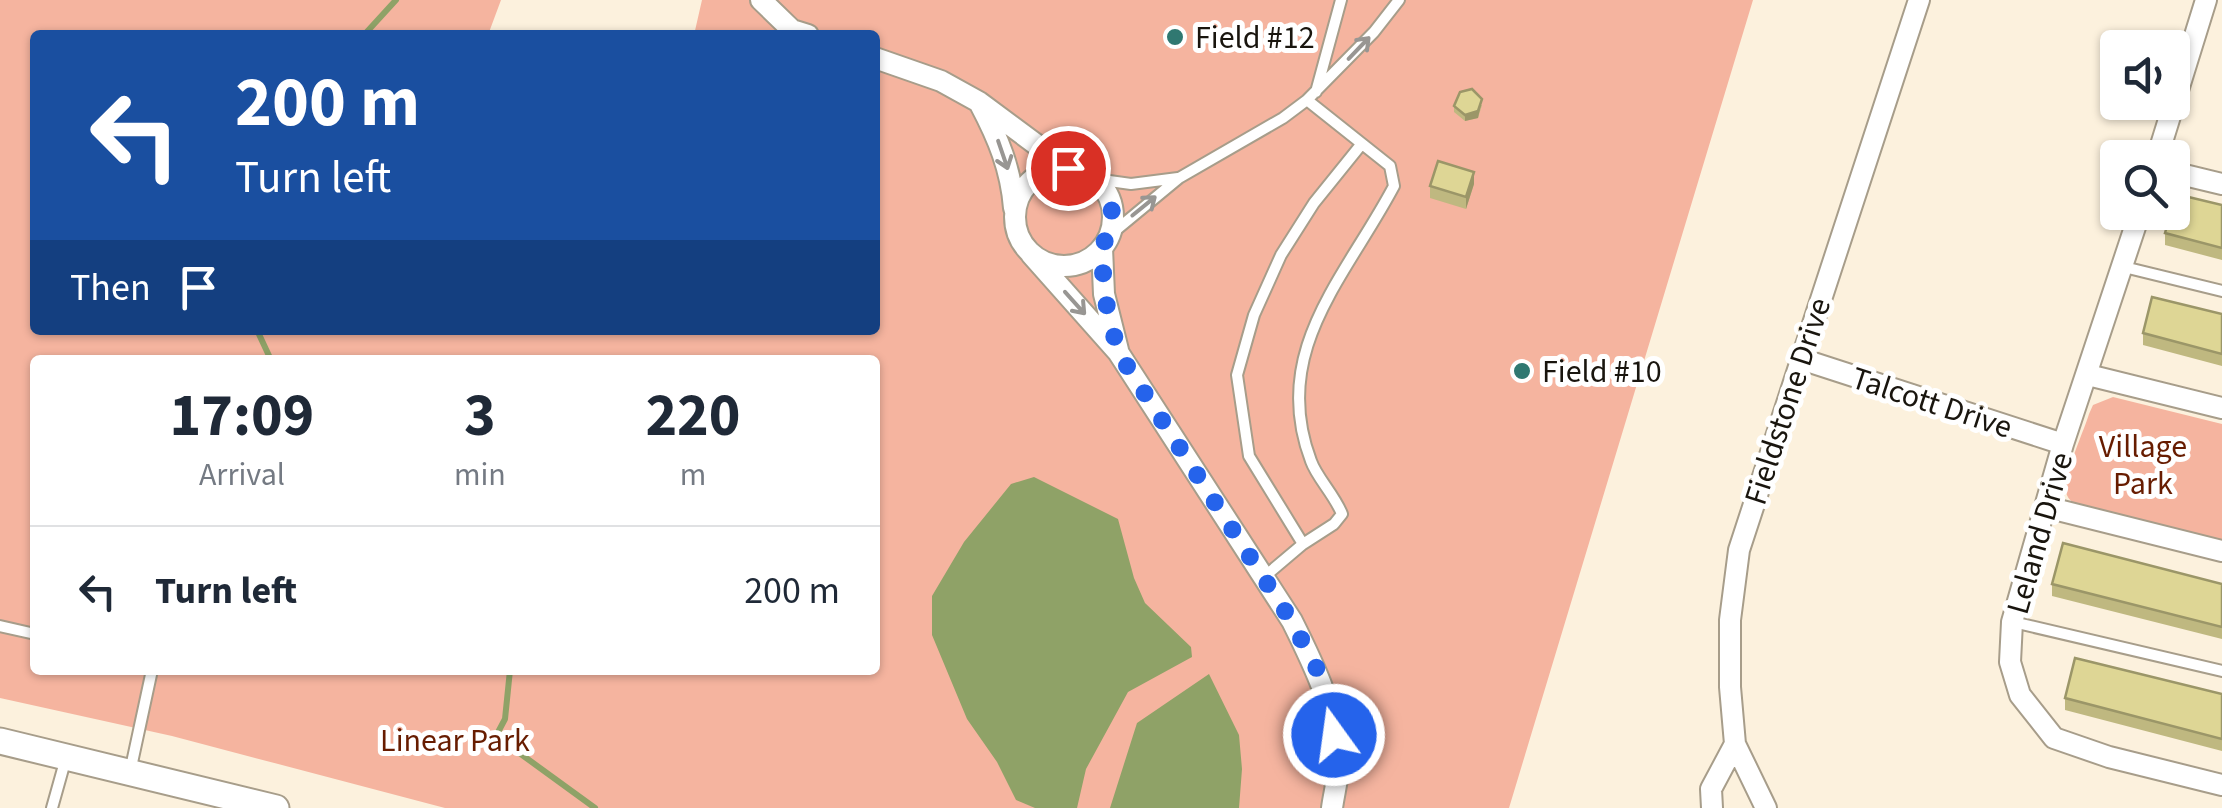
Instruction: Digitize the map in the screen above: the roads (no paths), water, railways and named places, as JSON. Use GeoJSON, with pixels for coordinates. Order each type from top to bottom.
{"type":"FeatureCollection","features":[{"type":"Feature","properties":{"kind":"street"},"geometry":{"type":"LineString","coordinates":[[761,0],[792,30]]}},
{"type":"Feature","properties":{"kind":"street","name":"Fieldstone Drive"},"geometry":{"type":"LineString","coordinates":[[1766,808],[1734,744],[1730,620],[1739,550],[1919,0]]}},
{"type":"Feature","properties":{"kind":"street"},"geometry":{"type":"LineString","coordinates":[[2162,140],[2206,0]]}},
{"type":"Feature","properties":{"kind":"street"},"geometry":{"type":"LineString","coordinates":[[880,60],[941,81],[980,102],[1068,168],[1095,180],[1111,205],[1104,294],[1118,352]]}},
{"type":"Feature","properties":{"kind":"street"},"geometry":{"type":"LineString","coordinates":[[980,102],[1002,146],[1021,242],[1118,352],[1264,578],[1317,669],[1338,761],[1332,808]]}},
{"type":"Feature","properties":{"kind":"street"},"geometry":{"type":"LineString","coordinates":[[1014,212],[1026,184],[1052,169],[1068,168]]}},
{"type":"Feature","properties":{"kind":"street"},"geometry":{"type":"LineString","coordinates":[[2190,176],[2222,184]]}},
{"type":"Feature","properties":{"kind":"street","name":"Leland Drive"},"geometry":{"type":"LineString","coordinates":[[2135,230],[2064,444],[2012,622],[2010,662],[2020,696],[2054,738],[2109,757],[2222,786]]}},
{"type":"Feature","properties":{"kind":"street"},"geometry":{"type":"LineString","coordinates":[[1031,254],[1045,263],[1076,265],[1091,258],[1106,241]]}},
{"type":"Feature","properties":{"kind":"street","name":"Talcott Drive"},"geometry":{"type":"LineString","coordinates":[[1802,359],[2064,444]]}},
{"type":"Feature","properties":{"kind":"street"},"geometry":{"type":"LineString","coordinates":[[2088,375],[2222,408]]}},
{"type":"Feature","properties":{"kind":"street"},"geometry":{"type":"LineString","coordinates":[[2046,507],[2222,552]]}},
{"type":"Feature","properties":{"kind":"street"},"geometry":{"type":"LineString","coordinates":[[0,741],[276,808]]}},
{"type":"Feature","properties":{"kind":"street"},"geometry":{"type":"LineString","coordinates":[[1712,808],[1711,789],[1734,744]]}},
{"type":"Feature","properties":{"kind":"lane"},"geometry":{"type":"LineString","coordinates":[[1311,96],[1341,0]]}},
{"type":"Feature","properties":{"kind":"lane"},"geometry":{"type":"LineString","coordinates":[[1106,241],[1180,178],[1283,118],[1311,96],[1374,32],[1398,0]]}},
{"type":"Feature","properties":{"kind":"lane"},"geometry":{"type":"LineString","coordinates":[[1264,578],[1342,514],[1334,494],[1311,464],[1297,404],[1300,365],[1313,327],[1344,267],[1394,186],[1390,166],[1360,146],[1311,96]]}},
{"type":"Feature","properties":{"kind":"lane"},"geometry":{"type":"LineString","coordinates":[[1303,544],[1248,456],[1237,375],[1254,315],[1281,255],[1314,203],[1360,146]]}},
{"type":"Feature","properties":{"kind":"lane"},"geometry":{"type":"LineString","coordinates":[[1095,180],[1131,184],[1180,178]]}},
{"type":"Feature","properties":{"kind":"lane"},"geometry":{"type":"LineString","coordinates":[[2124,266],[2222,291]]}},
{"type":"Feature","properties":{"kind":"lane"},"geometry":{"type":"LineString","coordinates":[[2012,622],[2222,671]]}},
{"type":"Feature","properties":{"kind":"lane"},"geometry":{"type":"LineString","coordinates":[[0,626],[30,633]]}},
{"type":"Feature","properties":{"kind":"lane"},"geometry":{"type":"LineString","coordinates":[[129,773],[151,675]]}},
{"type":"Feature","properties":{"kind":"lane"},"geometry":{"type":"LineString","coordinates":[[52,808],[66,757]]}},
{"type":"Feature","properties":{"kind":"waterway"},"geometry":{"type":"LineString","coordinates":[[369,30],[396,0]]}},
{"type":"Feature","properties":{"kind":"waterway"},"geometry":{"type":"LineString","coordinates":[[259,335],[269,355]]}},
{"type":"Feature","properties":{"kind":"waterway"},"geometry":{"type":"LineString","coordinates":[[509,675],[505,719],[496,736],[595,808]]}},
{"type":"Feature","properties":{"kind":"place","name":"Field #12"},"geometry":{"type":"Point","coordinates":[1175,37]}},
{"type":"Feature","properties":{"kind":"place","name":"Field #10"},"geometry":{"type":"Point","coordinates":[1522,371]}},
{"type":"Feature","properties":{"kind":"park label","name":"Village Park"},"geometry":{"type":"Point","coordinates":[2143,464]}},
{"type":"Feature","properties":{"kind":"park label","name":"Linear Park"},"geometry":{"type":"Point","coordinates":[455,740]}}]}
